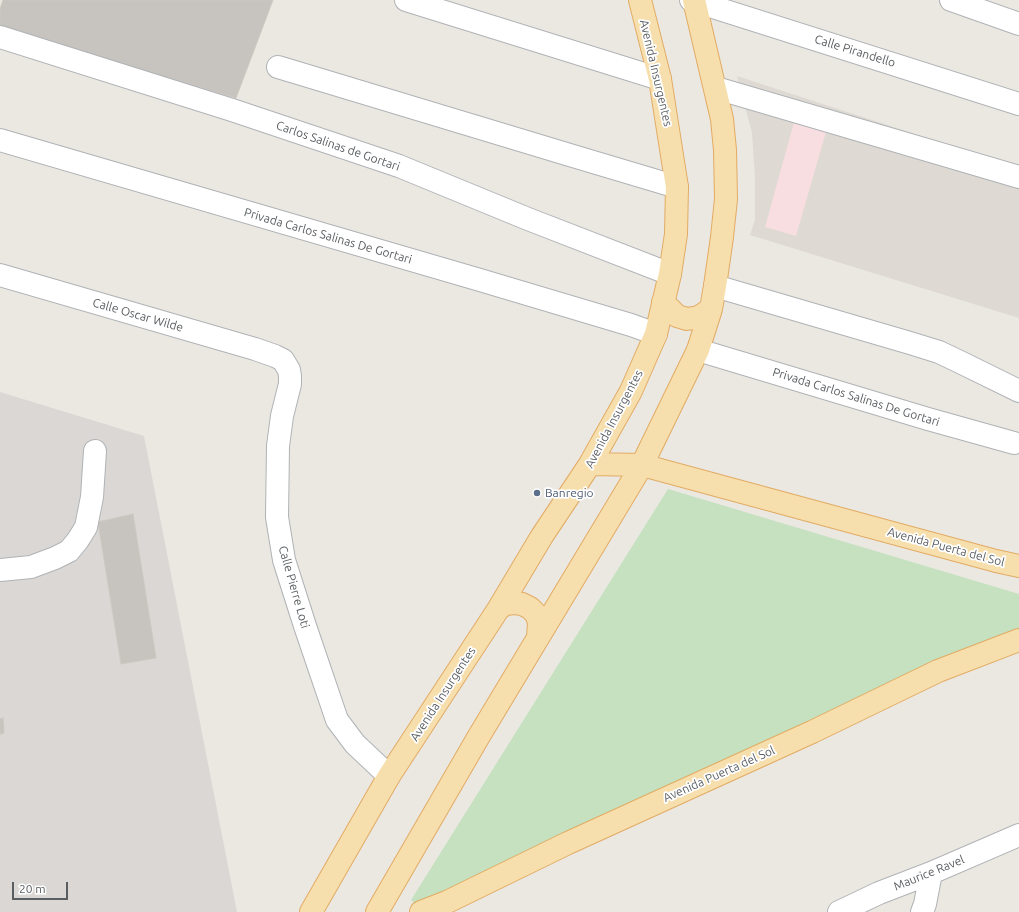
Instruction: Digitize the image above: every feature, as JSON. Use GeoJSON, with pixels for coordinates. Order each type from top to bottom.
{"type":"FeatureCollection","features":[{"type":"Feature","properties":{"kind":"main road","name":"Avenida Insurgentes"},"geometry":{"type":"LineString","coordinates":[[311,912],[389,776],[499,608],[542,536],[590,464],[631,391],[656,334],[670,274],[676,234],[678,187],[660,79],[640,0]]}},
{"type":"Feature","properties":{"kind":"main road"},"geometry":{"type":"LineString","coordinates":[[377,912],[479,736],[642,465],[698,350],[711,309],[726,199],[725,150],[722,119],[716,88],[693,0]]}},
{"type":"Feature","properties":{"kind":"main road"},"geometry":{"type":"LineString","coordinates":[[663,302],[677,316],[687,319],[699,317],[711,309]]}},
{"type":"Feature","properties":{"kind":"main road","name":"Avenida Puerta del Sol"},"geometry":{"type":"LineString","coordinates":[[590,464],[642,465],[996,562],[1019,566]]}},
{"type":"Feature","properties":{"kind":"main road"},"geometry":{"type":"LineString","coordinates":[[499,608],[506,604],[514,603],[522,604],[530,608],[536,614],[539,622],[538,638]]}},
{"type":"Feature","properties":{"kind":"main road","name":"Avenida Puerta del Sol"},"geometry":{"type":"LineString","coordinates":[[421,912],[447,902],[561,846],[812,732],[938,671],[1019,640]]}},
{"type":"Feature","properties":{"kind":"street"},"geometry":{"type":"LineString","coordinates":[[406,0],[660,79]]}},
{"type":"Feature","properties":{"kind":"street","name":"Calle Pirandello"},"geometry":{"type":"LineString","coordinates":[[693,0],[1019,104]]}},
{"type":"Feature","properties":{"kind":"street"},"geometry":{"type":"LineString","coordinates":[[951,0],[1019,24]]}},
{"type":"Feature","properties":{"kind":"street","name":"Carlos Salinas de Gortari"},"geometry":{"type":"LineString","coordinates":[[0,37],[232,110],[399,166],[528,219],[670,274]]}},
{"type":"Feature","properties":{"kind":"street"},"geometry":{"type":"LineString","coordinates":[[278,67],[678,187]]}},
{"type":"Feature","properties":{"kind":"street"},"geometry":{"type":"LineString","coordinates":[[716,88],[1019,177]]}},
{"type":"Feature","properties":{"kind":"street","name":"Privada Carlos Salinas De Gortari"},"geometry":{"type":"LineString","coordinates":[[0,140],[480,280],[656,334]]}},
{"type":"Feature","properties":{"kind":"street","name":"Calle Oscar Wilde"},"geometry":{"type":"LineString","coordinates":[[0,276],[275,356]]}},
{"type":"Feature","properties":{"kind":"street"},"geometry":{"type":"LineString","coordinates":[[715,286],[939,352],[1019,392]]}},
{"type":"Feature","properties":{"kind":"street","name":"Privada Carlos Salinas De Gortari"},"geometry":{"type":"LineString","coordinates":[[698,350],[928,420],[1014,443]]}},
{"type":"Feature","properties":{"kind":"street","name":"Calle Pierre Loti"},"geometry":{"type":"LineString","coordinates":[[275,356],[283,360],[289,370],[290,376],[278,446],[277,517],[284,560],[337,720],[355,744],[389,776]]}},
{"type":"Feature","properties":{"kind":"street"},"geometry":{"type":"LineString","coordinates":[[0,570],[31,567],[55,558],[69,551],[78,540],[86,527],[92,497],[95,451]]}},
{"type":"Feature","properties":{"kind":"street","name":"Maurice Ravel"},"geometry":{"type":"LineString","coordinates":[[839,912],[879,893],[931,873],[1019,835]]}},
{"type":"Feature","properties":{"kind":"street"},"geometry":{"type":"LineString","coordinates":[[922,912],[931,873]]}},
{"type":"Feature","properties":{"kind":"shaded area"},"geometry":{"type":"Polygon","coordinates":[[[737,76],[1019,168],[1019,318],[750,235],[755,220],[755,179],[752,133],[737,76]]]}},
{"type":"Feature","properties":{"kind":"shaded area"},"geometry":{"type":"Polygon","coordinates":[[[796,115],[828,125],[796,236],[765,227],[796,115]]]}},
{"type":"Feature","properties":{"kind":"shaded area"},"geometry":{"type":"Polygon","coordinates":[[[0,392],[144,436],[237,912],[0,912],[0,392]]]}},
{"type":"Feature","properties":{"kind":"green space"},"geometry":{"type":"Polygon","coordinates":[[[668,489],[1019,594],[1019,629],[941,658],[470,883],[418,906],[411,900],[668,489]]]}},
{"type":"Feature","properties":{"kind":"building"},"geometry":{"type":"Polygon","coordinates":[[[3,0],[273,0],[236,98],[0,29],[0,9],[3,0]]]}},
{"type":"Feature","properties":{"kind":"building"},"geometry":{"type":"Polygon","coordinates":[[[133,514],[156,658],[121,664],[98,522],[133,514]]]}},
{"type":"Feature","properties":{"kind":"building"},"geometry":{"type":"Polygon","coordinates":[[[3,718],[4,733],[0,734],[0,719],[3,718]]]}},
{"type":"Feature","properties":{"kind":"place","name":"Banregio"},"geometry":{"type":"Point","coordinates":[537,493]}}]}
